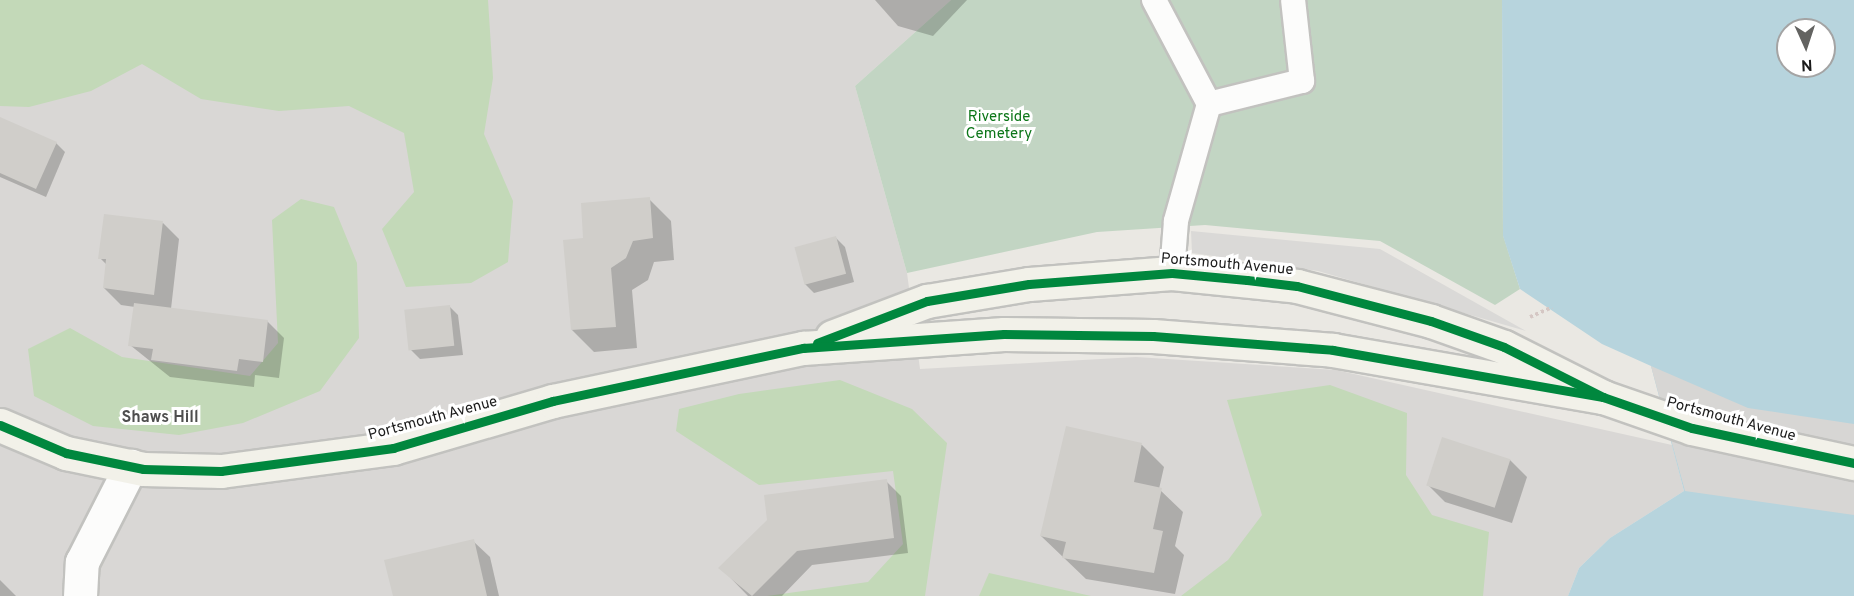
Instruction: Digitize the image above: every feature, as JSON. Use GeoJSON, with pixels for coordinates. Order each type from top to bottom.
{"type":"FeatureCollection","features":[{"type":"Feature","properties":{"kind":"main road","name":"Portsmouth Avenue"},"geometry":{"type":"LineString","coordinates":[[803,348],[927,301],[1029,284],[1173,273],[1297,286],[1431,321],[1504,347],[1603,397]]}},
{"type":"Feature","properties":{"kind":"main road","name":"Portsmouth Avenue"},"geometry":{"type":"LineString","coordinates":[[2,431],[66,453],[131,466],[221,471],[327,461],[393,448],[553,401],[803,348],[1004,334],[1243,341],[1418,363],[1603,397],[1726,436],[1854,463]]}},
{"type":"Feature","properties":{"kind":"street"},"geometry":{"type":"LineString","coordinates":[[80,596],[82,562],[131,466]]}},
{"type":"Feature","properties":{"kind":"lane"},"geometry":{"type":"LineString","coordinates":[[1154,0],[1209,104],[1176,221],[1173,273]]}},
{"type":"Feature","properties":{"kind":"lane"},"geometry":{"type":"LineString","coordinates":[[1209,104],[1302,81],[1293,0]]}},
{"type":"Feature","properties":{"kind":"shaded area"},"geometry":{"type":"Polygon","coordinates":[[[0,0],[951,0],[855,86],[907,273],[920,369],[1136,357],[1336,370],[1672,445],[1684,491],[1610,538],[1579,568],[1568,596],[0,596],[0,0]]]}},
{"type":"Feature","properties":{"kind":"shaded area"},"geometry":{"type":"Polygon","coordinates":[[[1191,231],[1380,249],[1526,331],[1318,271],[1192,253],[1191,231]]]}},
{"type":"Feature","properties":{"kind":"green space"},"geometry":{"type":"Polygon","coordinates":[[[0,0],[488,0],[493,78],[484,134],[513,201],[508,262],[471,283],[406,287],[382,229],[414,192],[404,133],[349,106],[279,111],[201,99],[142,64],[91,91],[29,107],[0,106],[0,0]]]}},
{"type":"Feature","properties":{"kind":"green space","name":"Riverside Cemetery"},"geometry":{"type":"Polygon","coordinates":[[[951,0],[1502,0],[1503,235],[1520,289],[1495,305],[1380,241],[1205,225],[1097,232],[907,273],[855,86],[951,0]]]}},
{"type":"Feature","properties":{"kind":"green space"},"geometry":{"type":"Polygon","coordinates":[[[301,199],[334,207],[357,263],[359,338],[320,391],[243,423],[179,435],[93,426],[34,396],[28,349],[70,328],[122,357],[250,376],[278,343],[272,220],[301,199]]]}},
{"type":"Feature","properties":{"kind":"green space"},"geometry":{"type":"Polygon","coordinates":[[[840,380],[912,409],[947,443],[925,596],[767,596],[868,582],[903,544],[893,471],[759,485],[676,431],[679,409],[739,394],[840,380]]]}},
{"type":"Feature","properties":{"kind":"green space"},"geometry":{"type":"Polygon","coordinates":[[[1330,385],[1407,413],[1406,475],[1432,515],[1489,532],[1483,596],[1181,596],[1228,560],[1262,515],[1227,400],[1330,385]]]}},
{"type":"Feature","properties":{"kind":"green space"},"geometry":{"type":"Polygon","coordinates":[[[989,573],[1091,596],[979,596],[989,573]]]}},
{"type":"Feature","properties":{"kind":"water"},"geometry":{"type":"Polygon","coordinates":[[[1502,0],[1854,0],[1854,596],[1568,596],[1579,568],[1610,538],[1684,491],[1651,366],[1602,344],[1520,289],[1503,236],[1502,0]]]}},
{"type":"Feature","properties":{"kind":"pier"},"geometry":{"type":"Polygon","coordinates":[[[1651,366],[1748,408],[1854,424],[1854,515],[1685,491],[1651,366]]]}},
{"type":"Feature","properties":{"kind":"building"},"geometry":{"type":"Polygon","coordinates":[[[0,117],[57,142],[36,189],[0,173],[0,117]]]}},
{"type":"Feature","properties":{"kind":"building"},"geometry":{"type":"Polygon","coordinates":[[[650,197],[653,238],[633,241],[626,258],[611,268],[616,327],[571,330],[563,240],[583,238],[581,203],[650,197]]]}},
{"type":"Feature","properties":{"kind":"building"},"geometry":{"type":"Polygon","coordinates":[[[104,214],[163,221],[154,295],[103,288],[106,259],[98,259],[104,214]]]}},
{"type":"Feature","properties":{"kind":"building"},"geometry":{"type":"Polygon","coordinates":[[[836,236],[846,274],[805,285],[794,247],[836,236]]]}},
{"type":"Feature","properties":{"kind":"building"},"geometry":{"type":"Polygon","coordinates":[[[134,303],[268,320],[263,362],[239,359],[237,371],[151,360],[153,349],[128,346],[134,303]]]}},
{"type":"Feature","properties":{"kind":"building"},"geometry":{"type":"Polygon","coordinates":[[[450,305],[454,346],[409,351],[404,310],[450,305]]]}},
{"type":"Feature","properties":{"kind":"building"},"geometry":{"type":"Polygon","coordinates":[[[1066,426],[1142,443],[1134,482],[1162,488],[1153,529],[1163,531],[1154,573],[1062,558],[1066,542],[1040,536],[1066,426]]]}},
{"type":"Feature","properties":{"kind":"building"},"geometry":{"type":"Polygon","coordinates":[[[1442,437],[1510,459],[1495,508],[1426,486],[1442,437]]]}},
{"type":"Feature","properties":{"kind":"building"},"geometry":{"type":"Polygon","coordinates":[[[887,479],[894,538],[797,551],[752,596],[718,568],[767,520],[764,495],[887,479]]]}},
{"type":"Feature","properties":{"kind":"building"},"geometry":{"type":"Polygon","coordinates":[[[474,539],[487,596],[393,596],[384,560],[474,539]]]}},
{"type":"Feature","properties":{"kind":"cycle path"},"geometry":{"type":"LineString","coordinates":[[817,343],[927,301],[1029,284],[1172,273],[1247,280],[1297,286],[1431,321],[1504,347],[1603,397],[1692,428],[1854,463]]}},
{"type":"Feature","properties":{"kind":"cycle path"},"geometry":{"type":"LineString","coordinates":[[0,425],[66,453],[143,469],[221,471],[393,448],[553,401],[803,348],[1004,334],[1153,336],[1333,350],[1603,397]]}},
{"type":"Feature","properties":{"kind":"district","name":"Shaws Hill"},"geometry":{"type":"Point","coordinates":[160,418]}}]}
